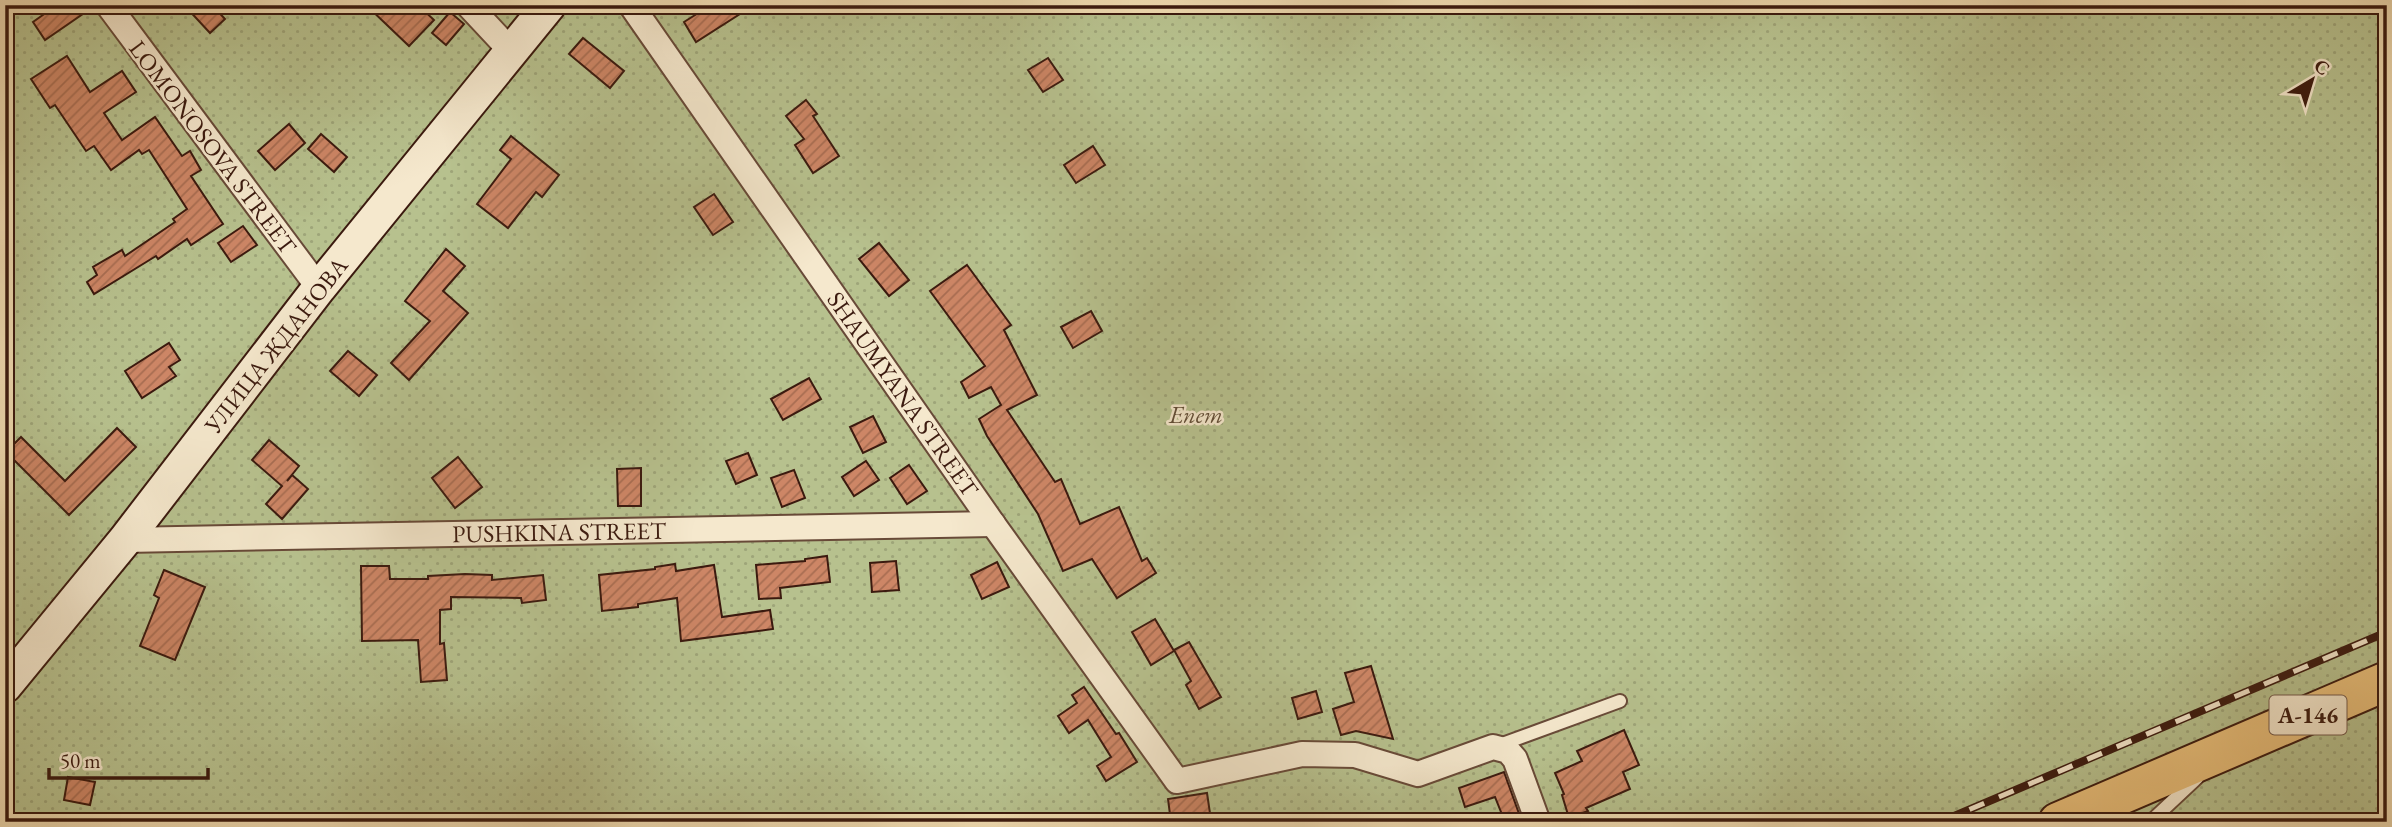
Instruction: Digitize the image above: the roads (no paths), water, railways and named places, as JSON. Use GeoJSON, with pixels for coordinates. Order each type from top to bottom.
{"type":"FeatureCollection","features":[{"type":"Feature","properties":{"kind":"highway","name":"А-146"},"geometry":{"type":"LineString","coordinates":[[2058,822],[2387,681]]}},
{"type":"Feature","properties":{"kind":"street","name":"LOMONOSOVA STREET"},"geometry":{"type":"LineString","coordinates":[[108,5],[319,288]]}},
{"type":"Feature","properties":{"kind":"street"},"geometry":{"type":"LineString","coordinates":[[468,5],[510,51]]}},
{"type":"Feature","properties":{"kind":"street","name":"УЛИЦА ЖДАНОВА"},"geometry":{"type":"LineString","coordinates":[[5,686],[125,540],[319,288],[548,5]]}},
{"type":"Feature","properties":{"kind":"street","name":"SHAUMYANA STREET"},"geometry":{"type":"LineString","coordinates":[[631,5],[993,524],[1177,781],[1302,754],[1355,755],[1418,774],[1493,747]]}},
{"type":"Feature","properties":{"kind":"street","name":"PUSHKINA STREET"},"geometry":{"type":"LineString","coordinates":[[125,540],[993,524]]}},
{"type":"Feature","properties":{"kind":"street"},"geometry":{"type":"LineString","coordinates":[[1493,747],[1508,751],[1515,759],[1538,822]]}},
{"type":"Feature","properties":{"kind":"lane"},"geometry":{"type":"LineString","coordinates":[[1493,747],[1620,701]]}},
{"type":"Feature","properties":{"kind":"lane"},"geometry":{"type":"LineString","coordinates":[[2150,822],[2229,750]]}},
{"type":"Feature","properties":{"kind":"railway"},"geometry":{"type":"LineString","coordinates":[[1940,822],[2387,632]]}},
{"type":"Feature","properties":{"kind":"park label","name":"Enem"},"geometry":{"type":"Point","coordinates":[1196,414]}}]}
